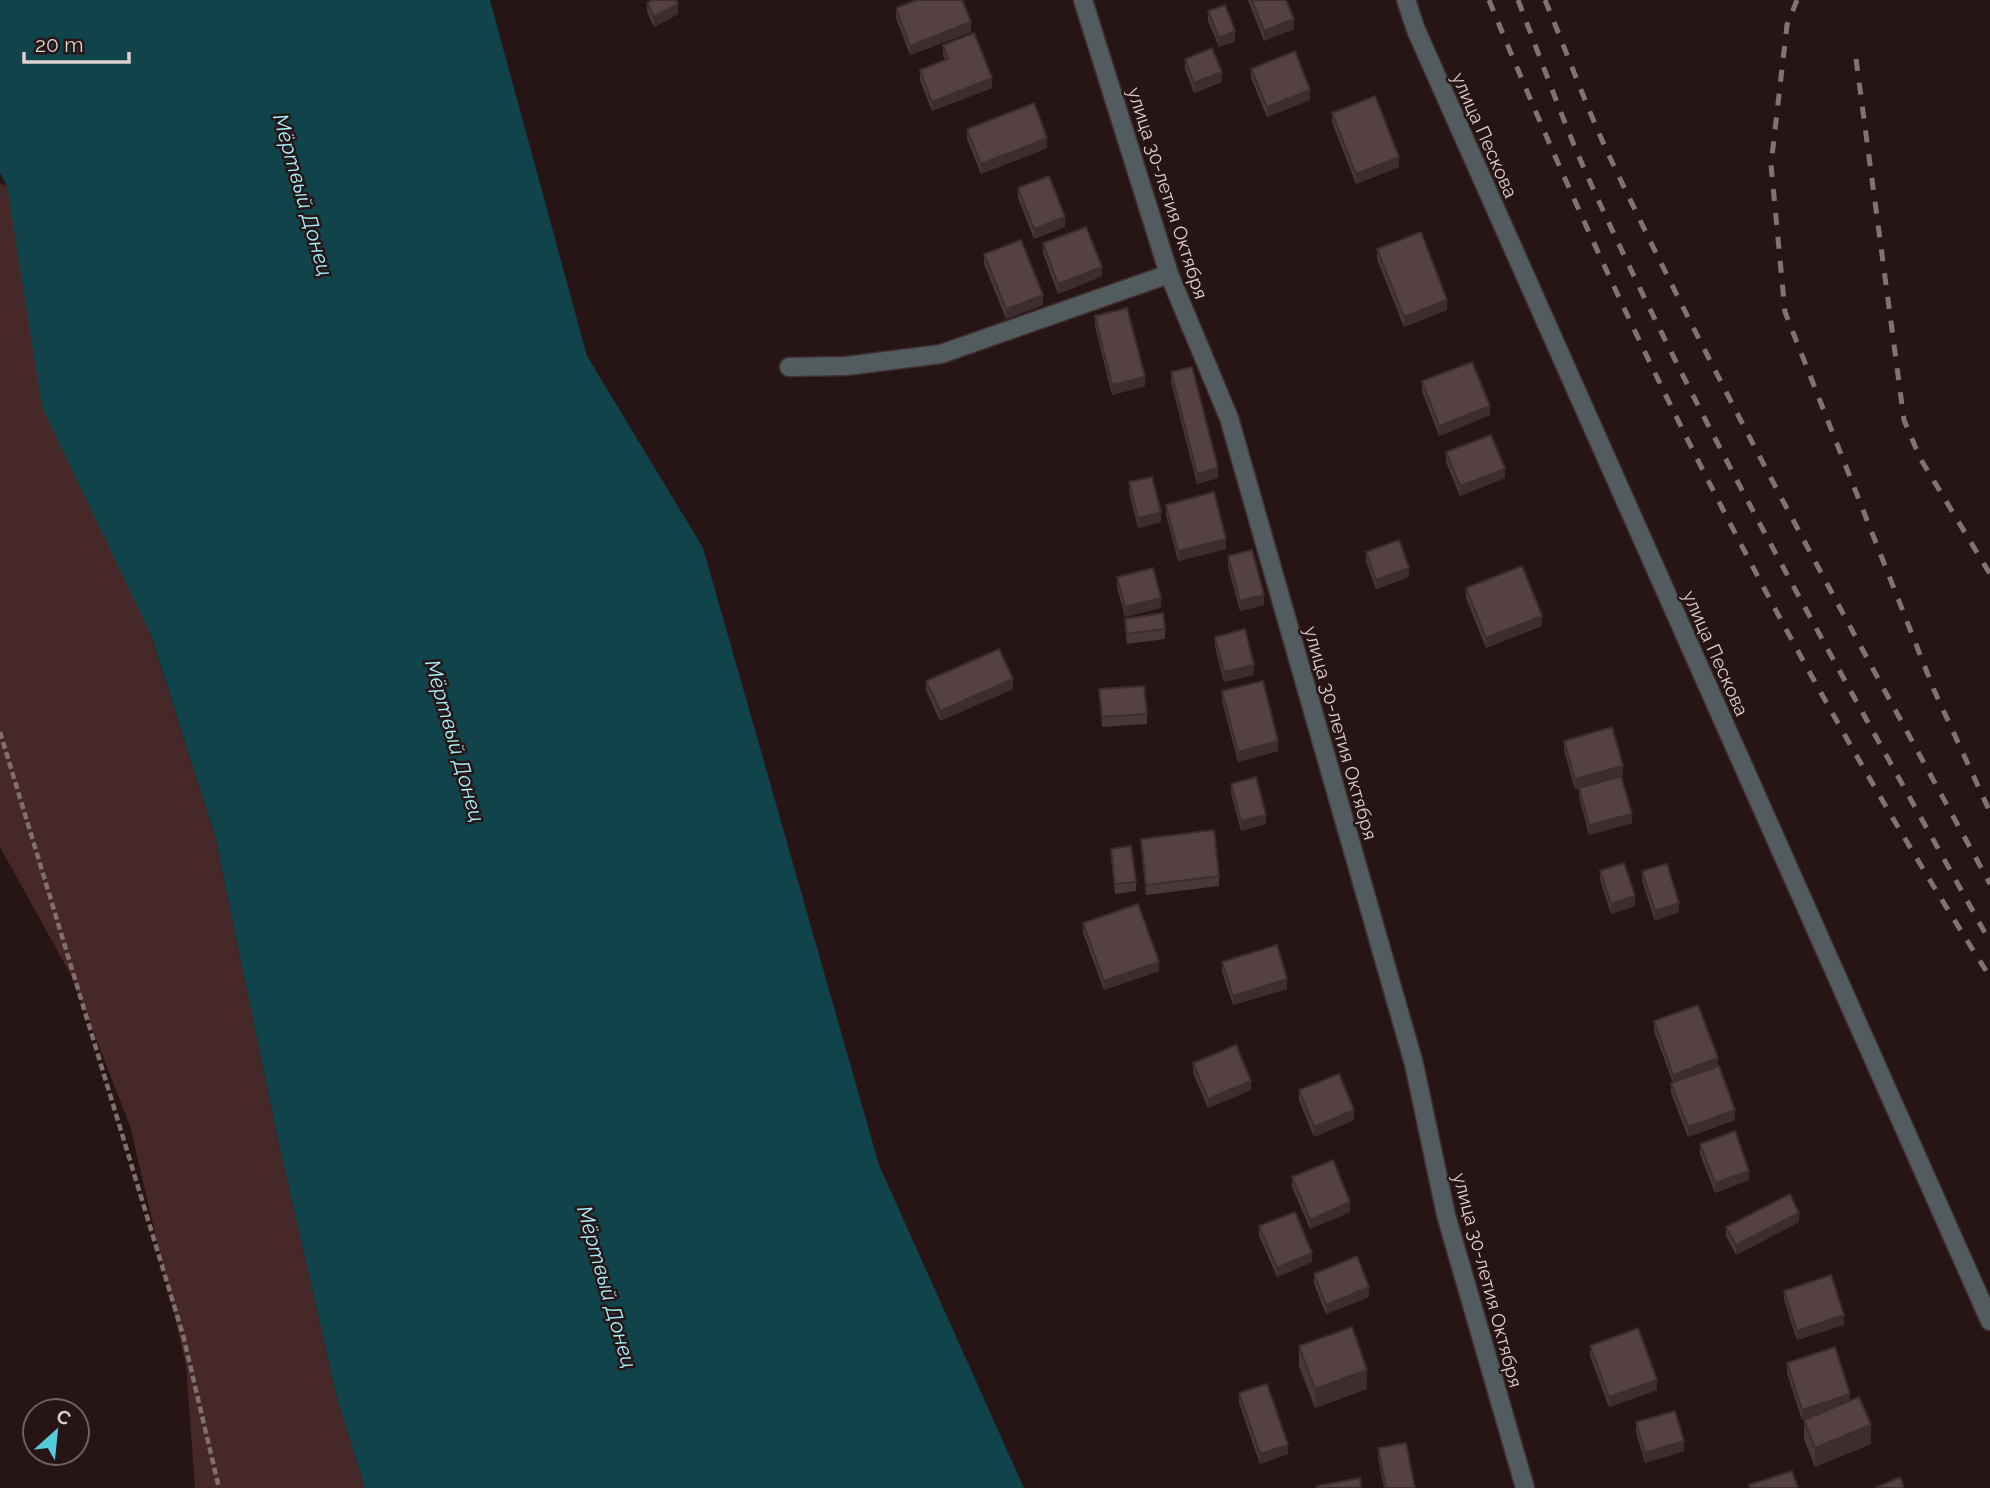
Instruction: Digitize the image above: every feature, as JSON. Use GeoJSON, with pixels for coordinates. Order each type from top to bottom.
{"type":"FeatureCollection","features":[{"type":"Feature","properties":{"kind":"street","name":"улица 30-летия Октября"},"geometry":{"type":"LineString","coordinates":[[1083,0],[1169,274],[1229,418],[1414,1064],[1446,1215],[1525,1488]]}},
{"type":"Feature","properties":{"kind":"street","name":"улица Пескова"},"geometry":{"type":"LineString","coordinates":[[1406,0],[1421,43],[1990,1321]]}},
{"type":"Feature","properties":{"kind":"street"},"geometry":{"type":"LineString","coordinates":[[789,367],[846,366],[941,354],[1169,274]]}},
{"type":"Feature","properties":{"kind":"path"},"geometry":{"type":"LineString","coordinates":[[0,732],[183,1335],[219,1488]]}},
{"type":"Feature","properties":{"kind":"shaded area"},"geometry":{"type":"Polygon","coordinates":[[[0,183],[7,186],[215,836],[277,1135],[337,1398],[365,1488],[195,1488],[186,1365],[130,1126],[72,977],[0,847],[0,183]]]}},
{"type":"Feature","properties":{"kind":"water","name":"Мёртвый Донец"},"geometry":{"type":"Polygon","coordinates":[[[0,0],[490,0],[587,356],[703,548],[879,1165],[1024,1488],[365,1488],[337,1398],[277,1135],[215,836],[151,635],[42,407],[7,186],[0,173],[0,0]]]}},
{"type":"Feature","properties":{"kind":"building"},"geometry":{"type":"Polygon","coordinates":[[[652,0],[676,0],[678,4],[654,17],[647,3],[652,0]]]}},
{"type":"Feature","properties":{"kind":"building"},"geometry":{"type":"Polygon","coordinates":[[[917,0],[962,0],[971,22],[910,46],[896,8],[917,0]]]}},
{"type":"Feature","properties":{"kind":"building"},"geometry":{"type":"Polygon","coordinates":[[[1252,0],[1286,0],[1294,19],[1264,31],[1252,0]]]}},
{"type":"Feature","properties":{"kind":"building"},"geometry":{"type":"Polygon","coordinates":[[[1225,5],[1235,31],[1219,38],[1208,11],[1225,5]]]}},
{"type":"Feature","properties":{"kind":"building"},"geometry":{"type":"Polygon","coordinates":[[[974,33],[992,78],[932,102],[920,70],[948,59],[943,45],[974,33]]]}},
{"type":"Feature","properties":{"kind":"building"},"geometry":{"type":"Polygon","coordinates":[[[1212,48],[1222,72],[1194,83],[1185,59],[1212,48]]]}},
{"type":"Feature","properties":{"kind":"building"},"geometry":{"type":"Polygon","coordinates":[[[1295,51],[1310,90],[1267,107],[1251,69],[1295,51]]]}},
{"type":"Feature","properties":{"kind":"building"},"geometry":{"type":"Polygon","coordinates":[[[1375,96],[1399,157],[1356,174],[1332,113],[1375,96]]]}},
{"type":"Feature","properties":{"kind":"building"},"geometry":{"type":"Polygon","coordinates":[[[1034,103],[1047,138],[981,164],[967,129],[1034,103]]]}},
{"type":"Feature","properties":{"kind":"building"},"geometry":{"type":"Polygon","coordinates":[[[1049,176],[1065,217],[1034,229],[1018,188],[1049,176]]]}},
{"type":"Feature","properties":{"kind":"building"},"geometry":{"type":"Polygon","coordinates":[[[1086,227],[1102,267],[1058,284],[1043,243],[1086,227]]]}},
{"type":"Feature","properties":{"kind":"building"},"geometry":{"type":"Polygon","coordinates":[[[1421,232],[1447,300],[1404,317],[1377,249],[1421,232]]]}},
{"type":"Feature","properties":{"kind":"building"},"geometry":{"type":"Polygon","coordinates":[[[1021,240],[1043,295],[1006,309],[984,254],[1021,240]]]}},
{"type":"Feature","properties":{"kind":"building"},"geometry":{"type":"Polygon","coordinates":[[[1127,308],[1145,377],[1112,385],[1095,316],[1127,308]]]}},
{"type":"Feature","properties":{"kind":"building"},"geometry":{"type":"Polygon","coordinates":[[[1472,362],[1490,406],[1439,426],[1422,381],[1472,362]]]}},
{"type":"Feature","properties":{"kind":"building"},"geometry":{"type":"Polygon","coordinates":[[[1192,367],[1218,468],[1197,474],[1171,372],[1192,367]]]}},
{"type":"Feature","properties":{"kind":"building"},"geometry":{"type":"Polygon","coordinates":[[[1491,435],[1505,469],[1460,486],[1446,452],[1491,435]]]}},
{"type":"Feature","properties":{"kind":"building"},"geometry":{"type":"Polygon","coordinates":[[[1152,477],[1161,512],[1138,518],[1129,482],[1152,477]]]}},
{"type":"Feature","properties":{"kind":"building"},"geometry":{"type":"Polygon","coordinates":[[[1214,492],[1226,539],[1178,551],[1166,505],[1214,492]]]}},
{"type":"Feature","properties":{"kind":"building"},"geometry":{"type":"Polygon","coordinates":[[[1399,540],[1409,568],[1376,580],[1366,552],[1399,540]]]}},
{"type":"Feature","properties":{"kind":"building"},"geometry":{"type":"Polygon","coordinates":[[[1252,550],[1264,595],[1240,601],[1228,556],[1252,550]]]}},
{"type":"Feature","properties":{"kind":"building"},"geometry":{"type":"Polygon","coordinates":[[[1522,566],[1542,616],[1486,638],[1466,588],[1522,566]]]}},
{"type":"Feature","properties":{"kind":"building"},"geometry":{"type":"Polygon","coordinates":[[[1153,568],[1161,598],[1125,607],[1117,577],[1153,568]]]}},
{"type":"Feature","properties":{"kind":"building"},"geometry":{"type":"Polygon","coordinates":[[[1163,613],[1165,629],[1127,634],[1125,619],[1163,613]]]}},
{"type":"Feature","properties":{"kind":"building"},"geometry":{"type":"Polygon","coordinates":[[[1245,629],[1254,665],[1224,672],[1215,637],[1245,629]]]}},
{"type":"Feature","properties":{"kind":"building"},"geometry":{"type":"Polygon","coordinates":[[[999,649],[1013,679],[940,711],[926,681],[999,649]]]}},
{"type":"Feature","properties":{"kind":"building"},"geometry":{"type":"Polygon","coordinates":[[[1263,681],[1278,741],[1238,752],[1222,691],[1263,681]]]}},
{"type":"Feature","properties":{"kind":"building"},"geometry":{"type":"Polygon","coordinates":[[[1144,686],[1147,714],[1102,717],[1099,689],[1144,686]]]}},
{"type":"Feature","properties":{"kind":"building"},"geometry":{"type":"Polygon","coordinates":[[[1612,727],[1623,766],[1575,779],[1564,741],[1612,727]]]}},
{"type":"Feature","properties":{"kind":"building"},"geometry":{"type":"Polygon","coordinates":[[[1621,776],[1632,814],[1589,825],[1579,788],[1621,776]]]}},
{"type":"Feature","properties":{"kind":"building"},"geometry":{"type":"Polygon","coordinates":[[[1256,777],[1266,815],[1241,821],[1231,784],[1256,777]]]}},
{"type":"Feature","properties":{"kind":"building"},"geometry":{"type":"Polygon","coordinates":[[[1214,830],[1219,876],[1146,885],[1141,839],[1214,830]]]}},
{"type":"Feature","properties":{"kind":"building"},"geometry":{"type":"Polygon","coordinates":[[[1131,846],[1136,882],[1115,884],[1111,849],[1131,846]]]}},
{"type":"Feature","properties":{"kind":"building"},"geometry":{"type":"Polygon","coordinates":[[[1624,863],[1635,896],[1611,904],[1600,871],[1624,863]]]}},
{"type":"Feature","properties":{"kind":"building"},"geometry":{"type":"Polygon","coordinates":[[[1667,864],[1679,903],[1655,911],[1642,871],[1667,864]]]}},
{"type":"Feature","properties":{"kind":"building"},"geometry":{"type":"Polygon","coordinates":[[[1138,904],[1159,962],[1104,981],[1083,923],[1138,904]]]}},
{"type":"Feature","properties":{"kind":"building"},"geometry":{"type":"Polygon","coordinates":[[[1277,945],[1287,979],[1233,996],[1222,962],[1277,945]]]}},
{"type":"Feature","properties":{"kind":"building"},"geometry":{"type":"Polygon","coordinates":[[[1698,1005],[1718,1058],[1673,1075],[1654,1021],[1698,1005]]]}},
{"type":"Feature","properties":{"kind":"building"},"geometry":{"type":"Polygon","coordinates":[[[1236,1045],[1251,1081],[1208,1099],[1193,1063],[1236,1045]]]}},
{"type":"Feature","properties":{"kind":"building"},"geometry":{"type":"Polygon","coordinates":[[[1719,1066],[1735,1110],[1688,1127],[1671,1083],[1719,1066]]]}},
{"type":"Feature","properties":{"kind":"building"},"geometry":{"type":"Polygon","coordinates":[[[1339,1074],[1354,1110],[1314,1127],[1299,1090],[1339,1074]]]}},
{"type":"Feature","properties":{"kind":"building"},"geometry":{"type":"Polygon","coordinates":[[[1735,1131],[1749,1171],[1715,1183],[1700,1144],[1735,1131]]]}},
{"type":"Feature","properties":{"kind":"building"},"geometry":{"type":"Polygon","coordinates":[[[1333,1160],[1350,1202],[1310,1220],[1292,1177],[1333,1160]]]}},
{"type":"Feature","properties":{"kind":"building"},"geometry":{"type":"Polygon","coordinates":[[[1790,1194],[1799,1213],[1736,1245],[1726,1227],[1790,1194]]]}},
{"type":"Feature","properties":{"kind":"building"},"geometry":{"type":"Polygon","coordinates":[[[1295,1212],[1312,1253],[1277,1268],[1259,1226],[1295,1212]]]}},
{"type":"Feature","properties":{"kind":"building"},"geometry":{"type":"Polygon","coordinates":[[[1357,1256],[1369,1287],[1326,1305],[1314,1274],[1357,1256]]]}},
{"type":"Feature","properties":{"kind":"building"},"geometry":{"type":"Polygon","coordinates":[[[1831,1275],[1844,1315],[1797,1331],[1784,1291],[1831,1275]]]}},
{"type":"Feature","properties":{"kind":"building"},"geometry":{"type":"Polygon","coordinates":[[[1352,1327],[1367,1370],[1315,1389],[1299,1346],[1352,1327]]]}},
{"type":"Feature","properties":{"kind":"building"},"geometry":{"type":"Polygon","coordinates":[[[1638,1328],[1657,1380],[1609,1397],[1590,1346],[1638,1328]]]}},
{"type":"Feature","properties":{"kind":"building"},"geometry":{"type":"Polygon","coordinates":[[[1835,1347],[1850,1394],[1802,1410],[1787,1363],[1835,1347]]]}},
{"type":"Feature","properties":{"kind":"building"},"geometry":{"type":"Polygon","coordinates":[[[1267,1384],[1288,1445],[1260,1454],[1239,1393],[1267,1384]]]}},
{"type":"Feature","properties":{"kind":"building"},"geometry":{"type":"Polygon","coordinates":[[[1859,1397],[1871,1425],[1815,1448],[1804,1420],[1859,1397]]]}},
{"type":"Feature","properties":{"kind":"building"},"geometry":{"type":"Polygon","coordinates":[[[1675,1411],[1684,1441],[1645,1453],[1636,1422],[1675,1411]]]}},
{"type":"Feature","properties":{"kind":"building"},"geometry":{"type":"Polygon","coordinates":[[[1406,1443],[1415,1488],[1386,1488],[1378,1448],[1406,1443]]]}},
{"type":"Feature","properties":{"kind":"building"},"geometry":{"type":"Polygon","coordinates":[[[1792,1471],[1798,1488],[1750,1488],[1749,1485],[1792,1471]]]}},
{"type":"Feature","properties":{"kind":"building"},"geometry":{"type":"Polygon","coordinates":[[[1900,1477],[1904,1488],[1875,1488],[1900,1477]]]}},
{"type":"Feature","properties":{"kind":"building"},"geometry":{"type":"Polygon","coordinates":[[[1360,1478],[1361,1488],[1317,1488],[1317,1486],[1360,1478]]]}},
{"type":"Feature","properties":{"kind":"railway"},"geometry":{"type":"LineString","coordinates":[[1489,0],[1598,252],[1718,499],[1848,742],[1990,977]]}},
{"type":"Feature","properties":{"kind":"railway"},"geometry":{"type":"LineString","coordinates":[[1518,0],[1586,173],[1680,369],[1780,562],[1990,942]]}},
{"type":"Feature","properties":{"kind":"railway"},"geometry":{"type":"LineString","coordinates":[[1545,0],[1605,146],[1658,257],[1797,528],[1990,884]]}},
{"type":"Feature","properties":{"kind":"railway"},"geometry":{"type":"LineString","coordinates":[[1797,0],[1787,25],[1771,165],[1785,312],[1934,690],[1990,812]]}},
{"type":"Feature","properties":{"kind":"railway"},"geometry":{"type":"LineString","coordinates":[[1856,59],[1904,420],[1920,458],[1990,574]]}}]}
